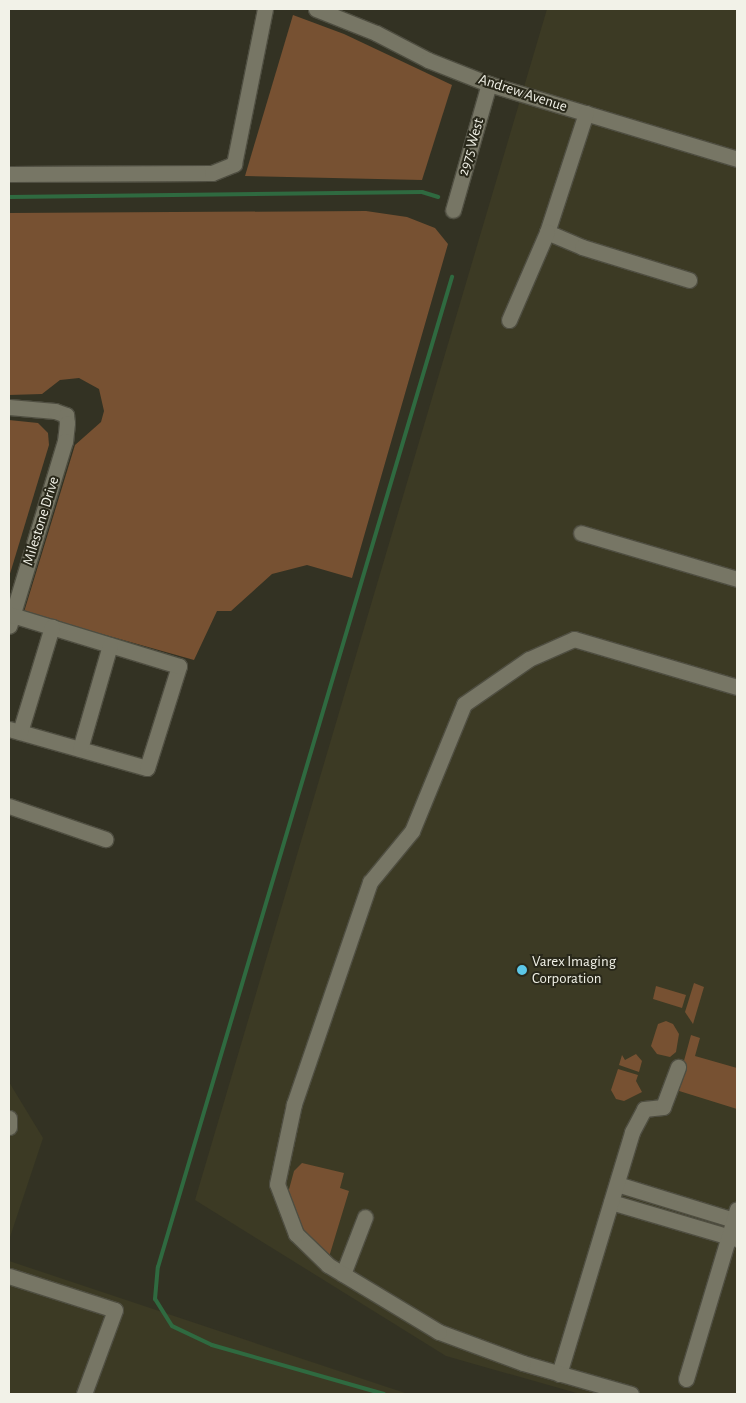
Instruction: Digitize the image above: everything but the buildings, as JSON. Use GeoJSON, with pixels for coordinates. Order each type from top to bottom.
{"type":"FeatureCollection","features":[{"type":"Feature","properties":{"kind":"street"},"geometry":{"type":"LineString","coordinates":[[9,174],[212,173],[234,164],[265,9]]}},
{"type":"Feature","properties":{"kind":"street","name":"Andrew Avenue"},"geometry":{"type":"LineString","coordinates":[[316,9],[376,33],[428,60],[489,84],[737,159]]}},
{"type":"Feature","properties":{"kind":"street","name":"2975 West"},"geometry":{"type":"LineString","coordinates":[[453,210],[489,84]]}},
{"type":"Feature","properties":{"kind":"street"},"geometry":{"type":"LineString","coordinates":[[509,320],[547,232],[586,113]]}},
{"type":"Feature","properties":{"kind":"street"},"geometry":{"type":"LineString","coordinates":[[547,232],[582,247],[689,280]]}},
{"type":"Feature","properties":{"kind":"street","name":"Milestone Drive"},"geometry":{"type":"LineString","coordinates":[[9,407],[45,408],[66,415],[65,441],[10,620]]}},
{"type":"Feature","properties":{"kind":"street"},"geometry":{"type":"LineString","coordinates":[[581,533],[737,579]]}},
{"type":"Feature","properties":{"kind":"street"},"geometry":{"type":"LineString","coordinates":[[10,620],[52,627],[178,666],[147,768],[14,731],[52,627]]}},
{"type":"Feature","properties":{"kind":"street"},"geometry":{"type":"LineString","coordinates":[[631,1394],[559,1374],[439,1332],[328,1266],[296,1234],[276,1184],[294,1104],[370,882],[412,831],[464,704],[529,659],[574,639],[736,683]]}},
{"type":"Feature","properties":{"kind":"street"},"geometry":{"type":"LineString","coordinates":[[80,749],[110,645]]}},
{"type":"Feature","properties":{"kind":"street"},"geometry":{"type":"LineString","coordinates":[[9,806],[105,839]]}},
{"type":"Feature","properties":{"kind":"street"},"geometry":{"type":"LineString","coordinates":[[559,1374],[640,1113],[650,1106],[663,1107],[678,1066]]}},
{"type":"Feature","properties":{"kind":"street"},"geometry":{"type":"LineString","coordinates":[[9,1118],[9,1126]]}},
{"type":"Feature","properties":{"kind":"street"},"geometry":{"type":"LineString","coordinates":[[617,1184],[736,1217],[733,1238],[686,1379]]}},
{"type":"Feature","properties":{"kind":"street"},"geometry":{"type":"LineString","coordinates":[[612,1202],[733,1238]]}},
{"type":"Feature","properties":{"kind":"street"},"geometry":{"type":"LineString","coordinates":[[343,1274],[365,1217]]}},
{"type":"Feature","properties":{"kind":"street"},"geometry":{"type":"LineString","coordinates":[[9,1276],[114,1310],[84,1394]]}},
{"type":"Feature","properties":{"kind":"shaded area"},"geometry":{"type":"Polygon","coordinates":[[[547,9],[737,9],[737,1394],[580,1394],[446,1356],[195,1200],[547,9]]]}},
{"type":"Feature","properties":{"kind":"shaded area"},"geometry":{"type":"Polygon","coordinates":[[[293,15],[344,34],[452,85],[422,180],[245,176],[293,15]]]}},
{"type":"Feature","properties":{"kind":"shaded area"},"geometry":{"type":"Polygon","coordinates":[[[366,211],[407,217],[435,228],[448,244],[352,578],[307,565],[272,574],[231,611],[217,611],[194,660],[24,612],[75,445],[101,422],[104,411],[99,389],[79,378],[60,380],[42,394],[9,395],[9,213],[366,211]]]}},
{"type":"Feature","properties":{"kind":"shaded area"},"geometry":{"type":"Polygon","coordinates":[[[9,420],[38,423],[48,433],[49,445],[9,577],[9,420]]]}},
{"type":"Feature","properties":{"kind":"shaded area"},"geometry":{"type":"Polygon","coordinates":[[[694,983],[704,987],[693,1024],[685,1012],[694,983]]]}},
{"type":"Feature","properties":{"kind":"shaded area"},"geometry":{"type":"Polygon","coordinates":[[[656,986],[686,995],[682,1008],[653,999],[656,986]]]}},
{"type":"Feature","properties":{"kind":"shaded area"},"geometry":{"type":"Polygon","coordinates":[[[666,1021],[673,1024],[679,1034],[676,1052],[670,1057],[657,1054],[651,1046],[658,1024],[666,1021]]]}},
{"type":"Feature","properties":{"kind":"shaded area"},"geometry":{"type":"Polygon","coordinates":[[[691,1035],[700,1038],[695,1056],[737,1068],[737,1109],[676,1090],[691,1035]]]}},
{"type":"Feature","properties":{"kind":"shaded area"},"geometry":{"type":"Polygon","coordinates":[[[636,1054],[642,1061],[639,1072],[619,1065],[622,1055],[625,1060],[636,1054]]]}},
{"type":"Feature","properties":{"kind":"shaded area"},"geometry":{"type":"Polygon","coordinates":[[[618,1069],[638,1075],[636,1081],[642,1092],[624,1101],[616,1099],[611,1090],[618,1069]]]}},
{"type":"Feature","properties":{"kind":"shaded area"},"geometry":{"type":"Polygon","coordinates":[[[9,1082],[43,1138],[9,1240],[9,1082]]]}},
{"type":"Feature","properties":{"kind":"shaded area"},"geometry":{"type":"Polygon","coordinates":[[[302,1163],[344,1173],[340,1188],[349,1191],[329,1257],[311,1241],[299,1225],[288,1193],[294,1171],[302,1163]]]}},
{"type":"Feature","properties":{"kind":"shaded area"},"geometry":{"type":"Polygon","coordinates":[[[9,1261],[408,1394],[9,1394],[9,1261]]]}},
{"type":"Feature","properties":{"kind":"waterway"},"geometry":{"type":"LineString","coordinates":[[9,197],[422,192],[438,197]]}},
{"type":"Feature","properties":{"kind":"waterway"},"geometry":{"type":"LineString","coordinates":[[384,1394],[212,1345],[172,1326],[155,1299],[158,1267],[452,277]]}},
{"type":"Feature","properties":{"kind":"place","name":"Varex Imaging Corporation"},"geometry":{"type":"Point","coordinates":[522,970]}}]}
